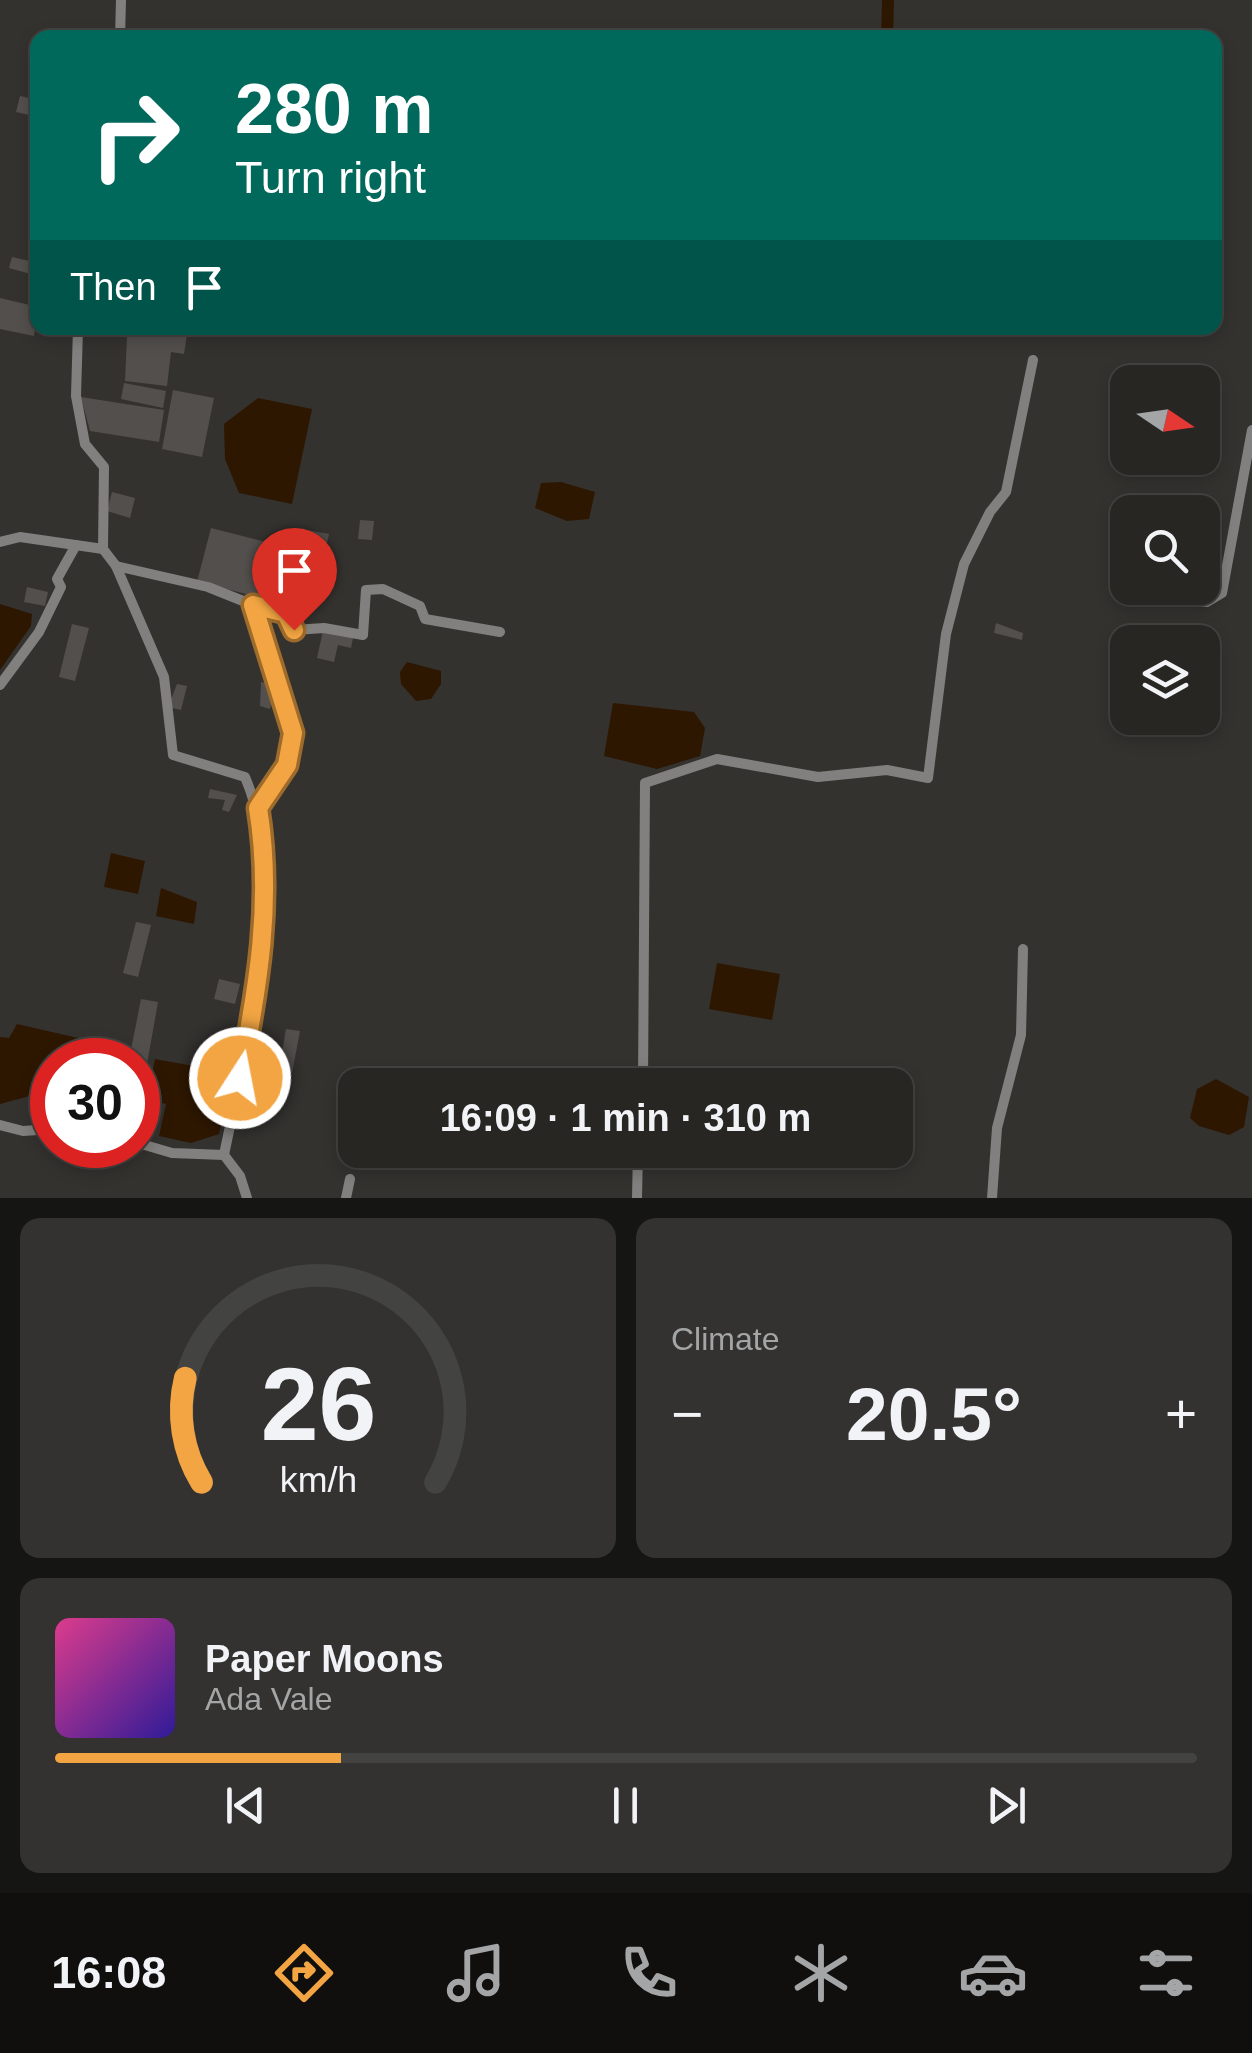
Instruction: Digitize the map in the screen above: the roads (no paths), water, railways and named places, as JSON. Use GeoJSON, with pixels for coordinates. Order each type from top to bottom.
{"type":"FeatureCollection","features":[{"type":"Feature","properties":{"kind":"street"},"geometry":{"type":"LineString","coordinates":[[120,30],[122,0]]}},
{"type":"Feature","properties":{"kind":"street"},"geometry":{"type":"LineString","coordinates":[[78,335],[76,396],[85,444],[104,467],[103,549],[116,566],[164,677],[173,755],[245,777],[258,808],[263,840],[263,961],[224,1155],[240,1176],[247,1198]]}},
{"type":"Feature","properties":{"kind":"street"},"geometry":{"type":"LineString","coordinates":[[644,1068],[645,783],[718,759],[818,777],[887,770],[928,778],[946,634],[964,564],[990,512],[1006,492],[1033,360]]}},
{"type":"Feature","properties":{"kind":"street"},"geometry":{"type":"LineString","coordinates":[[1220,594],[1252,430]]}},
{"type":"Feature","properties":{"kind":"street"},"geometry":{"type":"LineString","coordinates":[[0,542],[20,537],[103,549]]}},
{"type":"Feature","properties":{"kind":"street"},"geometry":{"type":"LineString","coordinates":[[0,685],[39,632],[61,587],[57,579],[76,545]]}},
{"type":"Feature","properties":{"kind":"street"},"geometry":{"type":"LineString","coordinates":[[116,566],[208,586],[253,605],[286,613],[294,630],[324,628],[362,635],[366,590],[382,589],[420,606],[424,619],[500,632]]}},
{"type":"Feature","properties":{"kind":"street"},"geometry":{"type":"LineString","coordinates":[[253,605],[293,733],[287,765],[258,808]]}},
{"type":"Feature","properties":{"kind":"street"},"geometry":{"type":"LineString","coordinates":[[992,1198],[997,1128],[1021,1035],[1023,948]]}},
{"type":"Feature","properties":{"kind":"street"},"geometry":{"type":"LineString","coordinates":[[0,1125],[30,1130]]}},
{"type":"Feature","properties":{"kind":"street"},"geometry":{"type":"LineString","coordinates":[[160,1149],[224,1155]]}},
{"type":"Feature","properties":{"kind":"street"},"geometry":{"type":"LineString","coordinates":[[638,1168],[638,1198]]}},
{"type":"Feature","properties":{"kind":"street"},"geometry":{"type":"LineString","coordinates":[[346,1198],[350,1179]]}},
{"type":"Feature","properties":{"kind":"waterway"},"geometry":{"type":"LineString","coordinates":[[887,30],[888,0]]}}]}
